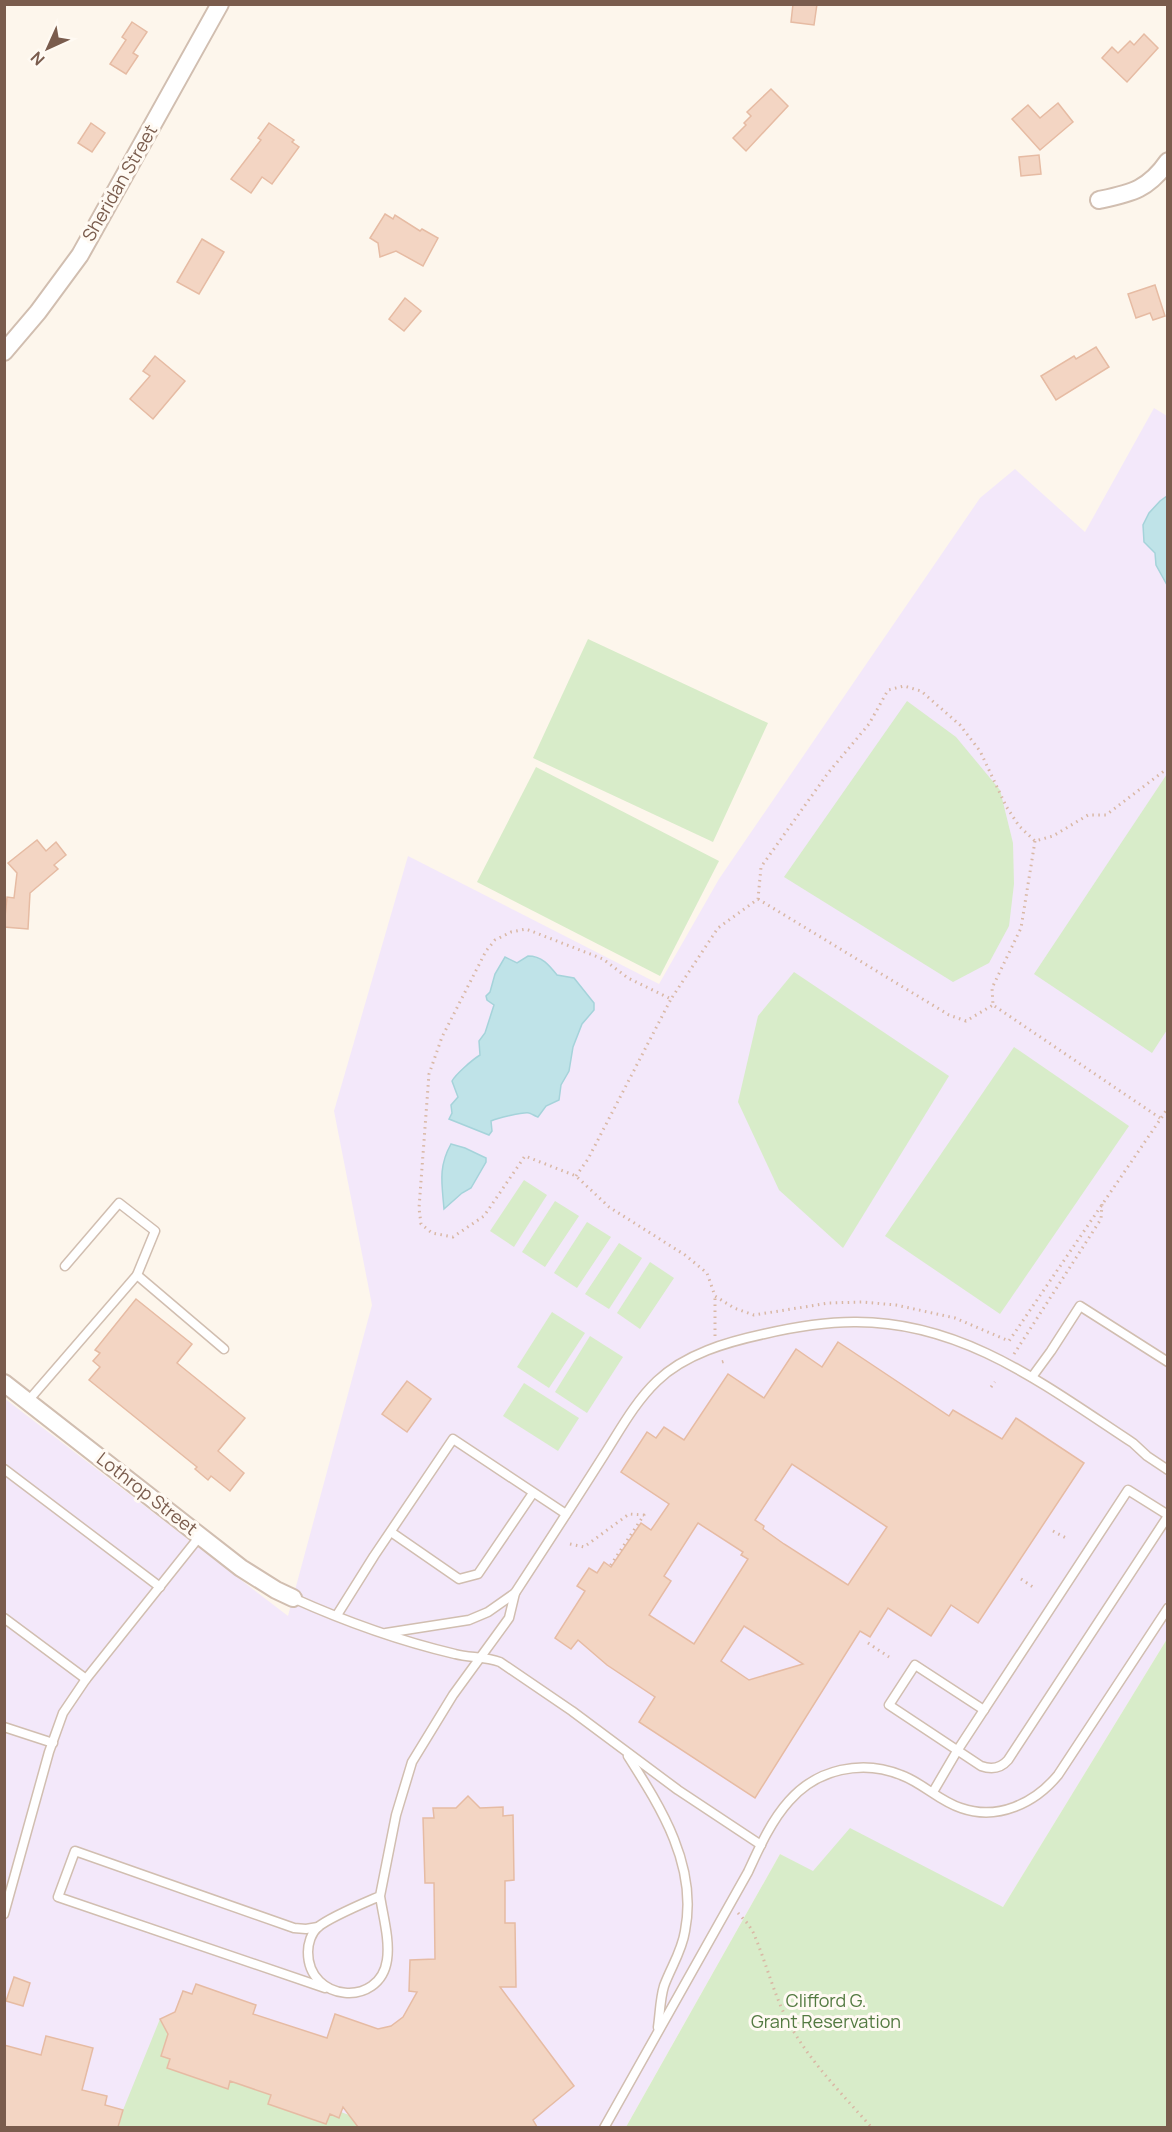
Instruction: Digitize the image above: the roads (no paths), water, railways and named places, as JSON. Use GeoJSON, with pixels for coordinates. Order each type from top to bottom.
{"type":"FeatureCollection","features":[{"type":"Feature","properties":{"kind":"street","name":"Sheridan Street"},"geometry":{"type":"LineString","coordinates":[[4,352],[38,312],[80,255],[220,4]]}},
{"type":"Feature","properties":{"kind":"street"},"geometry":{"type":"LineString","coordinates":[[1099,200],[1132,192],[1149,184],[1167,161]]}},
{"type":"Feature","properties":{"kind":"street","name":"Lothrop Street"},"geometry":{"type":"LineString","coordinates":[[4,1383],[249,1575],[293,1598]]}},
{"type":"Feature","properties":{"kind":"lane"},"geometry":{"type":"LineString","coordinates":[[28,1401],[137,1275],[155,1231],[119,1203],[65,1266]]}},
{"type":"Feature","properties":{"kind":"lane"},"geometry":{"type":"LineString","coordinates":[[137,1275],[224,1349]]}},
{"type":"Feature","properties":{"kind":"lane"},"geometry":{"type":"LineString","coordinates":[[1032,1377],[1080,1306],[1167,1362]]}},
{"type":"Feature","properties":{"kind":"lane"},"geometry":{"type":"LineString","coordinates":[[380,1896],[318,1927],[294,1928],[75,1851],[58,1897],[291,1978],[342,1993],[354,1993],[376,1982],[383,1973],[388,1948],[380,1896],[396,1815],[412,1762],[453,1695],[509,1618],[515,1593],[626,1422],[655,1383],[685,1362],[714,1348],[807,1325],[844,1322],[877,1323],[912,1328],[954,1339],[992,1354],[1032,1377],[1133,1443],[1167,1470]]}},
{"type":"Feature","properties":{"kind":"lane"},"geometry":{"type":"LineString","coordinates":[[337,1615],[453,1439],[566,1514]]}},
{"type":"Feature","properties":{"kind":"lane"},"geometry":{"type":"LineString","coordinates":[[4,1470],[160,1587]]}},
{"type":"Feature","properties":{"kind":"lane"},"geometry":{"type":"LineString","coordinates":[[933,1792],[957,1751],[984,1710],[1128,1490],[1167,1516],[1005,1763],[997,1768],[985,1768],[957,1751],[889,1705],[915,1665],[984,1710]]}},
{"type":"Feature","properties":{"kind":"lane"},"geometry":{"type":"LineString","coordinates":[[391,1532],[459,1579],[478,1574],[533,1493]]}},
{"type":"Feature","properties":{"kind":"lane"},"geometry":{"type":"LineString","coordinates":[[4,1914],[63,1713],[87,1679],[200,1536]]}},
{"type":"Feature","properties":{"kind":"lane"},"geometry":{"type":"LineString","coordinates":[[386,1633],[469,1620],[488,1612],[515,1593]]}},
{"type":"Feature","properties":{"kind":"lane"},"geometry":{"type":"LineString","coordinates":[[293,1598],[386,1633],[455,1654],[492,1659],[509,1667],[573,1710],[678,1790],[761,1845]]}},
{"type":"Feature","properties":{"kind":"lane"},"geometry":{"type":"LineString","coordinates":[[604,2127],[761,1845],[788,1802],[798,1792],[815,1780],[835,1771],[863,1767],[884,1769],[904,1776],[959,1808],[984,1812],[1009,1809],[1032,1800],[1058,1775],[1167,1608]]}},
{"type":"Feature","properties":{"kind":"lane"},"geometry":{"type":"LineString","coordinates":[[4,1618],[87,1679]]}},
{"type":"Feature","properties":{"kind":"lane"},"geometry":{"type":"LineString","coordinates":[[4,1727],[53,1743]]}},
{"type":"Feature","properties":{"kind":"lane"},"geometry":{"type":"LineString","coordinates":[[622,1748],[664,1815],[679,1853],[687,1889],[686,1930],[677,1959],[664,1986],[657,2032]]}},
{"type":"Feature","properties":{"kind":"lane"},"geometry":{"type":"LineString","coordinates":[[318,1927],[310,1937],[307,1949],[308,1961],[312,1973],[320,1983],[330,1989]]}},
{"type":"Feature","properties":{"kind":"water"},"geometry":{"type":"Polygon","coordinates":[[[1167,496],[1167,585],[1156,565],[1155,553],[1144,542],[1143,525],[1149,513],[1167,496]]]}},
{"type":"Feature","properties":{"kind":"water"},"geometry":{"type":"Polygon","coordinates":[[[528,956],[541,959],[557,975],[574,978],[594,1003],[594,1010],[582,1024],[573,1047],[569,1071],[561,1085],[559,1100],[546,1106],[538,1117],[526,1113],[491,1121],[492,1131],[489,1135],[449,1119],[452,1113],[451,1105],[458,1097],[452,1081],[464,1067],[480,1055],[479,1041],[485,1033],[494,1005],[487,1000],[486,996],[490,992],[495,974],[505,957],[517,963],[528,956]]]}},
{"type":"Feature","properties":{"kind":"water"},"geometry":{"type":"Polygon","coordinates":[[[451,1144],[486,1158],[486,1162],[471,1188],[444,1209],[443,1168],[451,1144]]]}},
{"type":"Feature","properties":{"kind":"park label","name":"Clifford G. Grant Reservation"},"geometry":{"type":"Point","coordinates":[826,2011]}}]}
